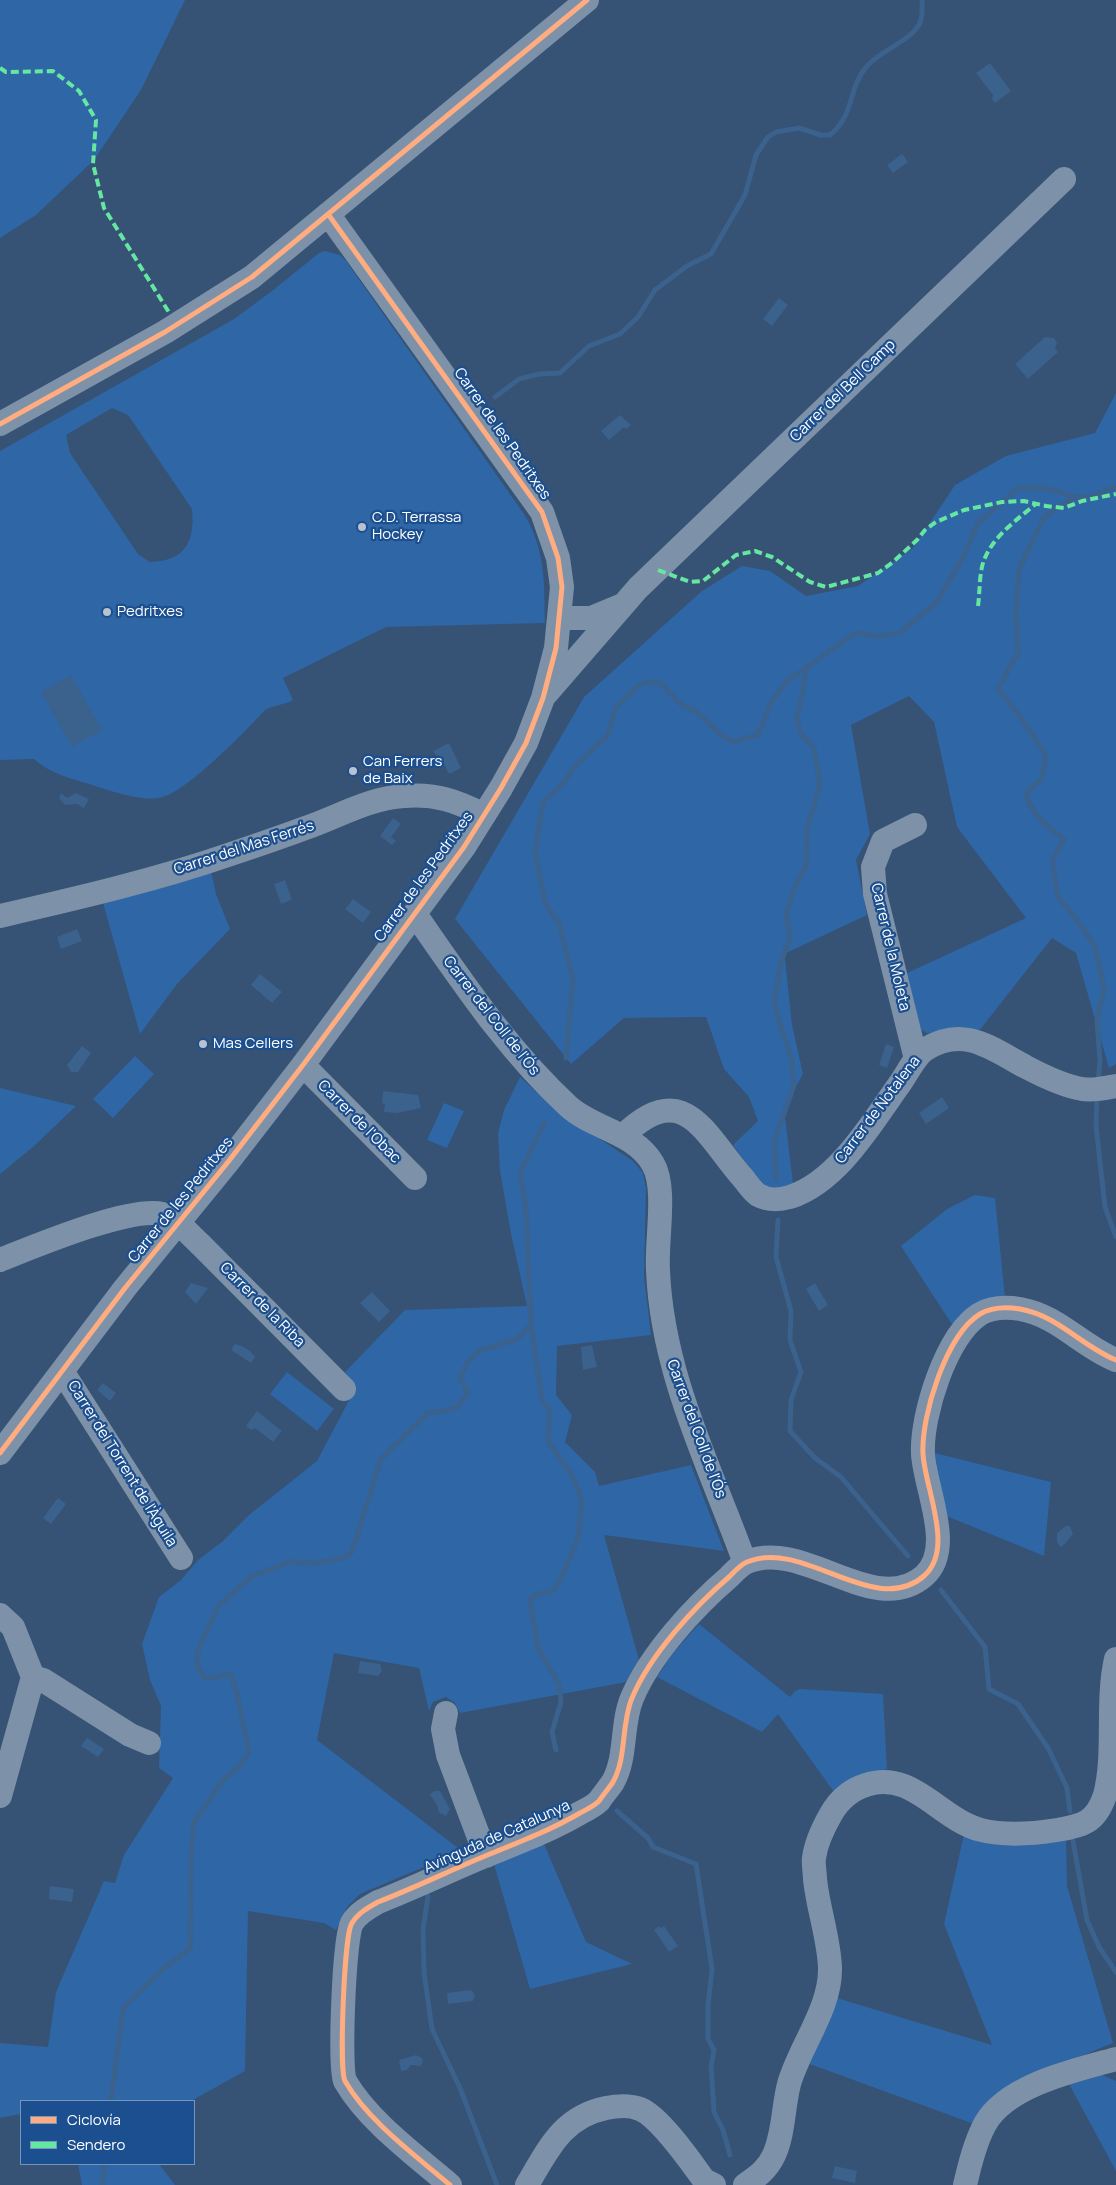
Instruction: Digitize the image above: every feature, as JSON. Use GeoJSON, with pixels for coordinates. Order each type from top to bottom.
{"type":"FeatureCollection","features":[{"type":"Feature","properties":{"kind":"street"},"geometry":{"type":"LineString","coordinates":[[0,424],[165,332],[252,278],[587,0]]}},
{"type":"Feature","properties":{"kind":"street","name":"Carrer del Bell Camp"},"geometry":{"type":"LineString","coordinates":[[624,604],[1064,178]]}},
{"type":"Feature","properties":{"kind":"street","name":"Carrer de les Pedritxes"},"geometry":{"type":"LineString","coordinates":[[0,1453],[125,1288],[303,1065],[464,847],[526,742],[543,698],[556,648],[562,587],[558,558],[542,512],[328,214]]}},
{"type":"Feature","properties":{"kind":"street"},"geometry":{"type":"LineString","coordinates":[[560,618],[592,618],[624,604]]}},
{"type":"Feature","properties":{"kind":"street","name":"Carrer de les Pedritxes"},"geometry":{"type":"LineString","coordinates":[[543,698],[624,604]]}},
{"type":"Feature","properties":{"kind":"street","name":"Carrer del Mas Ferrés"},"geometry":{"type":"LineString","coordinates":[[0,916],[87,896],[223,857],[311,826],[373,801],[403,796],[442,797],[484,815]]}},
{"type":"Feature","properties":{"kind":"street","name":"Carrer de la Moleta"},"geometry":{"type":"LineString","coordinates":[[915,825],[883,841],[873,867],[875,894],[916,1060]]}},
{"type":"Feature","properties":{"kind":"street","name":"Carrer del Coll de l'Ós"},"geometry":{"type":"LineString","coordinates":[[415,914],[473,996],[514,1050],[541,1080],[570,1108],[623,1136],[652,1161],[659,1176],[661,1195],[658,1269],[661,1315],[666,1345],[691,1425],[745,1563]]}},
{"type":"Feature","properties":{"kind":"street","name":"Carrer de Notalena"},"geometry":{"type":"LineString","coordinates":[[623,1136],[635,1124],[653,1113],[671,1109],[686,1115],[700,1124],[710,1134],[736,1170],[757,1194],[776,1201],[804,1192],[828,1174],[864,1134],[924,1050],[942,1040],[959,1038],[992,1047],[1027,1067],[1084,1090],[1116,1086]]}},
{"type":"Feature","properties":{"kind":"street","name":"Carrer de l'Obac"},"geometry":{"type":"LineString","coordinates":[[303,1065],[415,1178]]}},
{"type":"Feature","properties":{"kind":"street","name":"Carrer de la Riba"},"geometry":{"type":"LineString","coordinates":[[0,1260],[58,1238],[142,1213],[163,1214],[178,1224],[344,1389]]}},
{"type":"Feature","properties":{"kind":"street","name":"Avinguda de Catalunya"},"geometry":{"type":"LineString","coordinates":[[450,2185],[357,2100],[344,2078],[342,2050],[346,1945],[351,1923],[362,1911],[378,1902],[532,1838],[596,1804],[613,1782],[621,1755],[631,1699],[650,1664],[705,1598],[745,1563],[767,1557],[789,1560],[826,1570],[869,1587],[880,1589],[906,1586],[923,1577],[930,1570],[938,1548],[938,1536],[923,1453],[929,1410],[940,1374],[954,1343],[967,1325],[984,1312],[1007,1307],[1031,1311],[1051,1318],[1103,1354],[1116,1360]]}},
{"type":"Feature","properties":{"kind":"street","name":"Carrer del Torrent de l'Àguila"},"geometry":{"type":"LineString","coordinates":[[62,1371],[181,1558]]}},
{"type":"Feature","properties":{"kind":"street"},"geometry":{"type":"LineString","coordinates":[[0,1615],[13,1627],[33,1677],[0,1796]]}},
{"type":"Feature","properties":{"kind":"street"},"geometry":{"type":"LineString","coordinates":[[745,2185],[763,2173],[774,2156],[795,2066],[826,1998],[830,1967],[817,1892],[814,1859],[820,1833],[832,1812],[845,1796],[863,1786],[881,1780],[905,1784],[956,1819],[980,1830],[1022,1834],[1085,1824],[1094,1817],[1105,1795],[1110,1767],[1116,1659]]}},
{"type":"Feature","properties":{"kind":"street"},"geometry":{"type":"LineString","coordinates":[[33,1677],[43,1680],[130,1735],[149,1743]]}},
{"type":"Feature","properties":{"kind":"street"},"geometry":{"type":"LineString","coordinates":[[446,1713],[443,1728],[448,1755],[486,1856]]}},
{"type":"Feature","properties":{"kind":"street"},"geometry":{"type":"LineString","coordinates":[[965,2185],[972,2155],[986,2123],[998,2107],[1019,2093],[1065,2073],[1116,2059]]}},
{"type":"Feature","properties":{"kind":"street"},"geometry":{"type":"LineString","coordinates":[[527,2185],[549,2146],[577,2119],[595,2110],[618,2106],[640,2109],[655,2120],[704,2180],[714,2185]]}},
{"type":"Feature","properties":{"kind":"shaded area"},"geometry":{"type":"Polygon","coordinates":[[[0,0],[185,0],[141,90],[94,160],[36,215],[0,238],[0,0]]]}},
{"type":"Feature","properties":{"kind":"shaded area"},"geometry":{"type":"Polygon","coordinates":[[[990,63],[1011,91],[995,103],[992,99],[993,95],[976,73],[990,63]]]}},
{"type":"Feature","properties":{"kind":"shaded area"},"geometry":{"type":"Polygon","coordinates":[[[902,154],[908,162],[893,173],[887,165],[902,154]]]}},
{"type":"Feature","properties":{"kind":"shaded area","name":"C.D. Terrassa Hockey"},"geometry":{"type":"Polygon","coordinates":[[[325,251],[340,255],[346,261],[524,514],[540,554],[544,580],[545,623],[386,627],[283,678],[293,700],[264,711],[201,772],[186,784],[163,797],[136,797],[74,780],[46,768],[34,759],[0,760],[0,451],[234,319],[319,253],[325,251]],[[112,408],[66,435],[70,453],[138,554],[150,562],[162,561],[172,558],[185,548],[192,531],[192,509],[128,415],[112,408]]]}},
{"type":"Feature","properties":{"kind":"shaded area"},"geometry":{"type":"Polygon","coordinates":[[[779,298],[788,305],[772,326],[763,319],[779,298]]]}},
{"type":"Feature","properties":{"kind":"shaded area"},"geometry":{"type":"Polygon","coordinates":[[[1045,337],[1054,338],[1057,343],[1055,348],[1058,352],[1028,379],[1015,364],[1045,337]]]}},
{"type":"Feature","properties":{"kind":"shaded area"},"geometry":{"type":"Polygon","coordinates":[[[1116,393],[1116,1064],[1109,1068],[1076,953],[1052,938],[979,1031],[927,1033],[921,1030],[905,974],[1026,918],[957,827],[934,722],[909,696],[851,725],[870,834],[856,860],[867,915],[784,954],[783,959],[785,959],[792,1025],[803,1074],[784,1108],[793,1184],[773,1191],[759,1182],[733,1145],[758,1121],[749,1097],[724,1069],[706,1017],[624,1018],[571,1064],[455,919],[584,697],[702,591],[742,566],[770,571],[806,596],[858,586],[913,548],[955,485],[1006,456],[1095,433],[1116,393]]]}},
{"type":"Feature","properties":{"kind":"shaded area"},"geometry":{"type":"Polygon","coordinates":[[[620,415],[631,425],[626,429],[624,427],[609,440],[601,431],[620,415]]]}},
{"type":"Feature","properties":{"kind":"shaded area"},"geometry":{"type":"Polygon","coordinates":[[[71,675],[102,730],[72,747],[41,692],[71,675]]]}},
{"type":"Feature","properties":{"kind":"shaded area"},"geometry":{"type":"Polygon","coordinates":[[[449,743],[461,768],[449,774],[440,756],[436,755],[433,751],[449,743]]]}},
{"type":"Feature","properties":{"kind":"shaded area"},"geometry":{"type":"Polygon","coordinates":[[[61,793],[67,798],[76,793],[89,799],[84,808],[77,804],[65,805],[59,798],[61,793]]]}},
{"type":"Feature","properties":{"kind":"shaded area"},"geometry":{"type":"Polygon","coordinates":[[[393,818],[401,824],[391,837],[396,841],[392,845],[380,836],[393,818]]]}},
{"type":"Feature","properties":{"kind":"shaded area"},"geometry":{"type":"Polygon","coordinates":[[[211,871],[216,894],[230,929],[177,984],[140,1034],[103,903],[211,871]]]}},
{"type":"Feature","properties":{"kind":"shaded area"},"geometry":{"type":"Polygon","coordinates":[[[285,880],[292,900],[281,904],[274,884],[285,880]]]}},
{"type":"Feature","properties":{"kind":"shaded area"},"geometry":{"type":"Polygon","coordinates":[[[353,899],[371,912],[363,923],[345,909],[353,899]]]}},
{"type":"Feature","properties":{"kind":"shaded area"},"geometry":{"type":"Polygon","coordinates":[[[77,929],[82,941],[61,949],[57,937],[77,929]]]}},
{"type":"Feature","properties":{"kind":"shaded area"},"geometry":{"type":"Polygon","coordinates":[[[260,974],[282,992],[272,1003],[251,985],[260,974]]]}},
{"type":"Feature","properties":{"kind":"shaded area"},"geometry":{"type":"Polygon","coordinates":[[[886,1044],[894,1047],[887,1068],[879,1065],[886,1044]]]}},
{"type":"Feature","properties":{"kind":"shaded area"},"geometry":{"type":"Polygon","coordinates":[[[82,1046],[91,1053],[78,1072],[71,1072],[67,1065],[82,1046]]]}},
{"type":"Feature","properties":{"kind":"shaded area"},"geometry":{"type":"Polygon","coordinates":[[[135,1056],[154,1074],[113,1118],[93,1099],[135,1056]]]}},
{"type":"Feature","properties":{"kind":"shaded area"},"geometry":{"type":"Polygon","coordinates":[[[520,1077],[555,1109],[633,1161],[643,1173],[646,1188],[644,1276],[651,1335],[557,1346],[556,1395],[572,1415],[565,1442],[595,1472],[599,1486],[691,1465],[724,1551],[604,1535],[639,1660],[626,1682],[460,1713],[455,1703],[446,1697],[433,1702],[429,1711],[419,1668],[334,1653],[317,1740],[462,1851],[360,1894],[347,1907],[336,1930],[324,1923],[248,1911],[245,2071],[193,2100],[20,2100],[20,2114],[0,2118],[0,2043],[48,2047],[56,1992],[104,1881],[115,1883],[124,1855],[173,1778],[159,1768],[161,1706],[150,1680],[142,1644],[159,1597],[181,1580],[198,1560],[223,1541],[249,1515],[317,1461],[356,1387],[345,1372],[405,1310],[527,1306],[511,1234],[500,1171],[498,1133],[504,1110],[520,1077]]]}},
{"type":"Feature","properties":{"kind":"shaded area"},"geometry":{"type":"Polygon","coordinates":[[[0,1088],[76,1106],[33,1147],[0,1174],[0,1088]]]}},
{"type":"Feature","properties":{"kind":"shaded area"},"geometry":{"type":"Polygon","coordinates":[[[383,1091],[418,1095],[421,1108],[397,1113],[384,1112],[385,1104],[382,1103],[383,1091]]]}},
{"type":"Feature","properties":{"kind":"shaded area"},"geometry":{"type":"Polygon","coordinates":[[[942,1097],[949,1108],[926,1124],[919,1113],[942,1097]]]}},
{"type":"Feature","properties":{"kind":"shaded area"},"geometry":{"type":"Polygon","coordinates":[[[444,1103],[464,1111],[447,1148],[427,1140],[444,1103]]]}},
{"type":"Feature","properties":{"kind":"shaded area"},"geometry":{"type":"Polygon","coordinates":[[[975,1195],[995,1198],[1005,1298],[953,1326],[901,1246],[947,1209],[975,1195]]]}},
{"type":"Feature","properties":{"kind":"shaded area"},"geometry":{"type":"Polygon","coordinates":[[[191,1283],[208,1288],[196,1304],[185,1292],[191,1283]]]}},
{"type":"Feature","properties":{"kind":"shaded area"},"geometry":{"type":"Polygon","coordinates":[[[815,1283],[828,1305],[819,1311],[806,1289],[815,1283]]]}},
{"type":"Feature","properties":{"kind":"shaded area"},"geometry":{"type":"Polygon","coordinates":[[[372,1292],[390,1311],[379,1322],[360,1303],[372,1292]]]}},
{"type":"Feature","properties":{"kind":"shaded area"},"geometry":{"type":"Polygon","coordinates":[[[235,1344],[249,1350],[255,1357],[251,1363],[231,1350],[235,1344]]]}},
{"type":"Feature","properties":{"kind":"shaded area"},"geometry":{"type":"Polygon","coordinates":[[[592,1345],[597,1367],[583,1370],[581,1347],[592,1345]]]}},
{"type":"Feature","properties":{"kind":"shaded area"},"geometry":{"type":"Polygon","coordinates":[[[287,1372],[334,1409],[317,1431],[270,1394],[287,1372]]]}},
{"type":"Feature","properties":{"kind":"shaded area"},"geometry":{"type":"Polygon","coordinates":[[[103,1383],[116,1393],[110,1401],[97,1390],[103,1383]]]}},
{"type":"Feature","properties":{"kind":"shaded area"},"geometry":{"type":"Polygon","coordinates":[[[257,1411],[282,1431],[273,1442],[255,1428],[251,1430],[246,1426],[257,1411]]]}},
{"type":"Feature","properties":{"kind":"shaded area"},"geometry":{"type":"Polygon","coordinates":[[[935,1453],[1051,1482],[1044,1556],[944,1515],[935,1453]]]}},
{"type":"Feature","properties":{"kind":"shaded area"},"geometry":{"type":"Polygon","coordinates":[[[58,1498],[66,1504],[51,1524],[43,1518],[58,1498]]]}},
{"type":"Feature","properties":{"kind":"shaded area"},"geometry":{"type":"Polygon","coordinates":[[[1066,1526],[1070,1526],[1073,1534],[1060,1547],[1057,1542],[1057,1533],[1066,1526]]]}},
{"type":"Feature","properties":{"kind":"shaded area"},"geometry":{"type":"Polygon","coordinates":[[[699,1624],[790,1697],[795,1691],[800,1689],[883,1694],[887,1769],[861,1775],[834,1792],[778,1714],[762,1732],[657,1677],[674,1652],[699,1624]]]}},
{"type":"Feature","properties":{"kind":"shaded area"},"geometry":{"type":"Polygon","coordinates":[[[360,1661],[380,1664],[382,1671],[378,1676],[358,1673],[360,1661]]]}},
{"type":"Feature","properties":{"kind":"shaded area"},"geometry":{"type":"Polygon","coordinates":[[[87,1738],[104,1749],[98,1757],[81,1746],[87,1738]]]}},
{"type":"Feature","properties":{"kind":"shaded area"},"geometry":{"type":"Polygon","coordinates":[[[434,1791],[440,1791],[450,1809],[446,1816],[439,1813],[437,1805],[430,1795],[434,1791]]]}},
{"type":"Feature","properties":{"kind":"shaded area"},"geometry":{"type":"Polygon","coordinates":[[[964,1834],[1066,1839],[1067,1886],[1113,2043],[1008,2086],[988,2102],[974,2124],[807,2063],[837,1998],[992,2045],[944,1924],[964,1834]]]}},
{"type":"Feature","properties":{"kind":"shaded area"},"geometry":{"type":"Polygon","coordinates":[[[544,1844],[586,1942],[632,1964],[530,1989],[494,1864],[544,1844]]]}},
{"type":"Feature","properties":{"kind":"shaded area"},"geometry":{"type":"Polygon","coordinates":[[[50,1886],[74,1889],[72,1902],[49,1899],[50,1886]]]}},
{"type":"Feature","properties":{"kind":"shaded area"},"geometry":{"type":"Polygon","coordinates":[[[659,1926],[661,1928],[664,1926],[678,1946],[669,1952],[654,1930],[659,1926]]]}},
{"type":"Feature","properties":{"kind":"shaded area"},"geometry":{"type":"Polygon","coordinates":[[[471,1990],[475,1995],[473,2001],[448,2004],[447,1993],[471,1990]]]}},
{"type":"Feature","properties":{"kind":"shaded area"},"geometry":{"type":"Polygon","coordinates":[[[416,2055],[422,2058],[421,2066],[411,2065],[407,2070],[401,2071],[399,2060],[416,2055]]]}},
{"type":"Feature","properties":{"kind":"shaded area"},"geometry":{"type":"Polygon","coordinates":[[[1100,2074],[1116,2081],[1116,2171],[1069,2084],[1100,2074]]]}},
{"type":"Feature","properties":{"kind":"shaded area"},"geometry":{"type":"Polygon","coordinates":[[[78,2165],[160,2165],[175,2185],[82,2185],[78,2165]]]}},
{"type":"Feature","properties":{"kind":"shaded area"},"geometry":{"type":"Polygon","coordinates":[[[835,2166],[857,2171],[855,2183],[832,2178],[835,2166]]]}},
{"type":"Feature","properties":{"kind":"waterway"},"geometry":{"type":"LineString","coordinates":[[495,397],[519,379],[539,374],[560,373],[589,346],[620,334],[638,317],[655,290],[687,266],[711,254],[745,195],[756,155],[768,137],[776,132],[799,128],[821,135],[830,135],[844,118],[856,83],[867,66],[910,35],[920,23],[922,0]]}},
{"type":"Feature","properties":{"kind":"waterway"},"geometry":{"type":"LineString","coordinates":[[566,1058],[573,979],[560,926],[545,902],[535,853],[543,802],[564,783],[574,767],[608,735],[616,707],[638,686],[646,682],[660,683],[682,705],[697,712],[721,735],[734,742],[758,735],[772,701],[786,682],[855,633],[879,636],[900,633],[938,601],[965,553],[978,523],[1018,488],[1045,488],[1080,498],[1092,496],[1116,487]]}},
{"type":"Feature","properties":{"kind":"waterway"},"geometry":{"type":"LineString","coordinates":[[1075,497],[1044,517],[1019,570],[1016,611],[1018,653],[998,689],[1019,715],[1046,755],[1042,779],[1026,793],[1036,814],[1064,839],[1052,861],[1058,897],[1095,946],[1104,989],[1097,1021],[1100,1061],[1098,1082]]}},
{"type":"Feature","properties":{"kind":"waterway"},"geometry":{"type":"LineString","coordinates":[[776,1179],[774,1142],[794,1086],[791,1058],[774,1005],[781,962],[790,938],[786,915],[793,891],[806,866],[807,829],[820,784],[814,748],[801,734],[797,720],[807,667]]}},
{"type":"Feature","properties":{"kind":"waterway"},"geometry":{"type":"LineString","coordinates":[[1097,1095],[1096,1126],[1105,1207],[1116,1237]]}},
{"type":"Feature","properties":{"kind":"waterway"},"geometry":{"type":"LineString","coordinates":[[111,2100],[123,2008],[165,1967],[190,1949],[191,1853],[194,1822],[223,1780],[240,1766],[249,1752],[236,1689],[230,1674],[204,1678],[197,1665],[198,1650],[218,1606],[251,1577],[288,1562],[317,1563],[342,1558],[352,1552],[381,1459],[428,1413],[458,1407],[468,1393],[460,1376],[468,1362],[479,1351],[517,1339],[531,1325],[526,1209],[520,1173],[544,1123]]}},
{"type":"Feature","properties":{"kind":"waterway"},"geometry":{"type":"LineString","coordinates":[[778,1220],[776,1257],[791,1311],[790,1340],[801,1372],[791,1400],[790,1431],[815,1458],[841,1477],[908,1556]]}},
{"type":"Feature","properties":{"kind":"waterway"},"geometry":{"type":"LineString","coordinates":[[531,1325],[542,1399],[550,1412],[548,1441],[573,1477],[582,1500],[578,1539],[560,1580],[553,1591],[536,1595],[530,1600],[538,1648],[559,1685],[561,1702],[552,1732],[556,1750]]}},
{"type":"Feature","properties":{"kind":"waterway"},"geometry":{"type":"LineString","coordinates":[[941,1590],[985,1647],[989,1689],[1018,1704],[1048,1748],[1067,1788],[1070,1811]]}},
{"type":"Feature","properties":{"kind":"waterway"},"geometry":{"type":"LineString","coordinates":[[617,1811],[648,1838],[653,1847],[696,1864],[712,1969],[708,2006],[708,2039],[714,2050],[711,2066],[714,2112],[723,2130],[730,2155]]}},
{"type":"Feature","properties":{"kind":"waterway"},"geometry":{"type":"LineString","coordinates":[[1073,1841],[1087,1920],[1099,1947],[1116,1972]]}},
{"type":"Feature","properties":{"kind":"waterway"},"geometry":{"type":"LineString","coordinates":[[428,1896],[423,1930],[424,1972],[432,2029],[460,2088],[497,2185]]}},
{"type":"Feature","properties":{"kind":"waterway"},"geometry":{"type":"LineString","coordinates":[[102,2185],[104,2165]]}},
{"type":"Feature","properties":{"kind":"marked path"},"geometry":{"type":"LineString","coordinates":[[0,68],[6,72],[53,71],[79,91],[96,120],[93,164],[104,208],[170,314]]}},
{"type":"Feature","properties":{"kind":"marked path"},"geometry":{"type":"LineString","coordinates":[[658,570],[690,582],[703,581],[736,555],[755,551],[772,557],[810,582],[826,587],[878,573],[893,562],[925,530],[936,522],[964,510],[1002,502],[1024,501],[1064,508],[1082,501],[1116,494]]}},
{"type":"Feature","properties":{"kind":"marked path"},"geometry":{"type":"LineString","coordinates":[[978,606],[981,571],[988,551],[1007,528],[1037,503]]}},
{"type":"Feature","properties":{"kind":"cycle path"},"geometry":{"type":"LineString","coordinates":[[0,424],[165,332],[252,277],[587,0]]}},
{"type":"Feature","properties":{"kind":"cycle path"},"geometry":{"type":"LineString","coordinates":[[0,1453],[125,1288],[228,1162],[303,1065],[464,847],[501,788],[526,743],[543,698],[556,648],[562,587],[558,558],[542,512],[328,214]]}},
{"type":"Feature","properties":{"kind":"cycle path"},"geometry":{"type":"LineString","coordinates":[[450,2185],[379,2124],[366,2110],[345,2081],[342,2029],[349,1932],[354,1919],[378,1902],[545,1831],[595,1805],[613,1782],[617,1772],[626,1719],[632,1698],[650,1665],[688,1617],[744,1563],[769,1557],[792,1560],[861,1584],[883,1589],[904,1587],[924,1576],[933,1564],[937,1550],[938,1535],[923,1454],[926,1419],[946,1358],[956,1339],[968,1324],[980,1314],[989,1310],[1005,1308],[1020,1309],[1034,1313],[1047,1318],[1103,1354],[1116,1360]]}},
{"type":"Feature","properties":{"kind":"place","name":"C.D. Terrassa Hockey"},"geometry":{"type":"Point","coordinates":[362,527]}},
{"type":"Feature","properties":{"kind":"place","name":"Pedritxes"},"geometry":{"type":"Point","coordinates":[107,612]}},
{"type":"Feature","properties":{"kind":"place","name":"Can Ferrers de Baix"},"geometry":{"type":"Point","coordinates":[353,771]}},
{"type":"Feature","properties":{"kind":"place","name":"Mas Cellers"},"geometry":{"type":"Point","coordinates":[203,1044]}}]}
